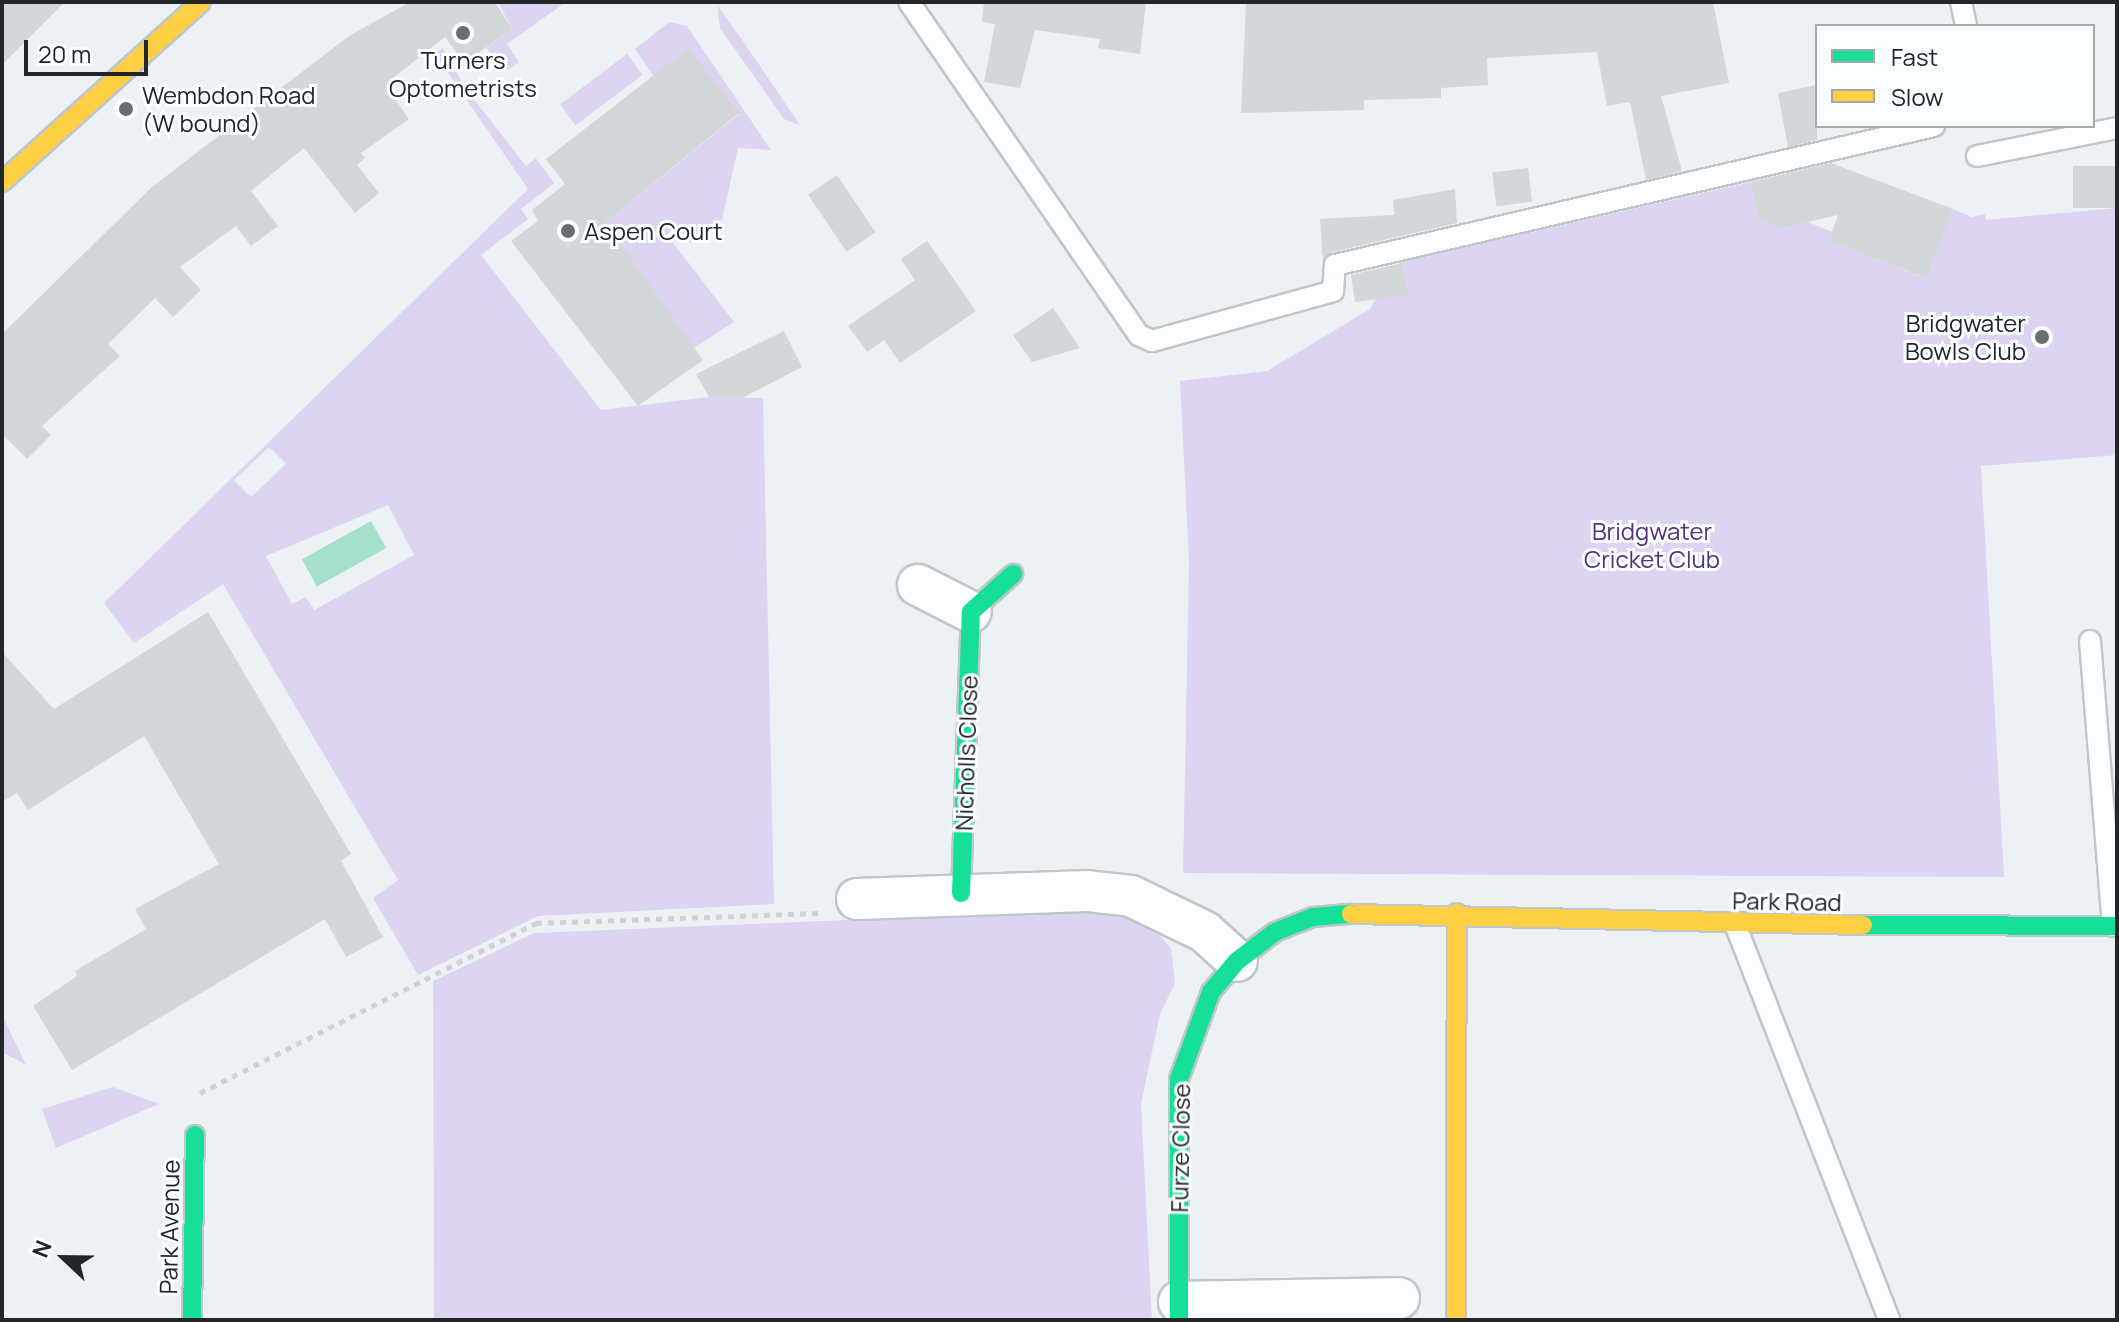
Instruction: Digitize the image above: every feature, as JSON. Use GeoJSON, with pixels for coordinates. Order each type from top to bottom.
{"type":"FeatureCollection","features":[{"type":"Feature","properties":{"kind":"street"},"geometry":{"type":"LineString","coordinates":[[2,182],[201,2]]}},
{"type":"Feature","properties":{"kind":"street"},"geometry":{"type":"LineString","coordinates":[[918,585],[971,612],[1013,574]]}},
{"type":"Feature","properties":{"kind":"street","name":"Nicholls Close"},"geometry":{"type":"LineString","coordinates":[[961,893],[971,612]]}},
{"type":"Feature","properties":{"kind":"street"},"geometry":{"type":"LineString","coordinates":[[857,899],[1087,891],[1131,896],[1205,932],[1237,961]]}},
{"type":"Feature","properties":{"kind":"street"},"geometry":{"type":"LineString","coordinates":[[1456,1320],[1457,913]]}},
{"type":"Feature","properties":{"kind":"street","name":"Park Road"},"geometry":{"type":"LineString","coordinates":[[1237,961],[1275,932],[1313,917],[1457,913],[1735,924],[2115,926]]}},
{"type":"Feature","properties":{"kind":"street","name":"Furze Close"},"geometry":{"type":"LineString","coordinates":[[1237,961],[1211,992],[1179,1079],[1179,1311],[1335,1311],[1399,1298]]}},
{"type":"Feature","properties":{"kind":"street","name":"Park Avenue"},"geometry":{"type":"LineString","coordinates":[[192,1320],[195,1135]]}},
{"type":"Feature","properties":{"kind":"lane"},"geometry":{"type":"LineString","coordinates":[[909,2],[1139,335],[1152,341],[1333,291],[1335,265],[1925,128]]}},
{"type":"Feature","properties":{"kind":"lane"},"geometry":{"type":"LineString","coordinates":[[1961,2],[1966,24]]}},
{"type":"Feature","properties":{"kind":"lane"},"geometry":{"type":"LineString","coordinates":[[1977,156],[2117,128]]}},
{"type":"Feature","properties":{"kind":"lane"},"geometry":{"type":"LineString","coordinates":[[2090,641],[2115,926]]}},
{"type":"Feature","properties":{"kind":"lane"},"geometry":{"type":"LineString","coordinates":[[1735,924],[1889,1320]]}},
{"type":"Feature","properties":{"kind":"path"},"geometry":{"type":"LineString","coordinates":[[184,1101],[536,923],[841,912],[857,899]]}},
{"type":"Feature","properties":{"kind":"green space"},"geometry":{"type":"Polygon","coordinates":[[[498,2],[566,2],[507,44],[519,62],[508,70],[486,48],[512,29],[498,2]]]}},
{"type":"Feature","properties":{"kind":"green space"},"geometry":{"type":"Polygon","coordinates":[[[717,5],[800,125],[784,119],[720,28],[717,5]]]}},
{"type":"Feature","properties":{"kind":"green space"},"geometry":{"type":"Polygon","coordinates":[[[669,22],[687,26],[771,150],[738,148],[722,220],[690,243],[678,227],[667,235],[734,322],[694,348],[606,222],[739,114],[689,48],[654,77],[635,49],[669,22]]]}},
{"type":"Feature","properties":{"kind":"green space"},"geometry":{"type":"Polygon","coordinates":[[[443,48],[465,88],[526,166],[536,158],[554,183],[521,209],[528,219],[481,255],[601,410],[709,397],[763,398],[774,904],[538,916],[418,975],[373,898],[398,880],[223,584],[134,643],[104,603],[528,189],[435,54],[443,48]],[[269,447],[234,480],[251,497],[286,464],[269,447]],[[388,505],[266,556],[292,604],[306,597],[314,610],[414,555],[388,505]]]}},
{"type":"Feature","properties":{"kind":"green space"},"geometry":{"type":"Polygon","coordinates":[[[627,54],[643,75],[576,125],[560,105],[627,54]]]}},
{"type":"Feature","properties":{"kind":"green space","name":"Bridgwater Cricket Club"},"geometry":{"type":"Polygon","coordinates":[[[1751,182],[1759,218],[1779,229],[1808,222],[1832,232],[1829,241],[1925,278],[1953,209],[1972,217],[1985,214],[1986,220],[2117,208],[2117,455],[1981,466],[2004,877],[1183,873],[1189,562],[1180,381],[1267,371],[1370,309],[1375,299],[1407,294],[1402,262],[1751,182]]]}},
{"type":"Feature","properties":{"kind":"green space"},"geometry":{"type":"Polygon","coordinates":[[[1115,909],[1150,923],[1171,949],[1175,983],[1160,1014],[1141,1104],[1152,1320],[434,1320],[433,981],[534,933],[1115,909]]]}},
{"type":"Feature","properties":{"kind":"green space"},"geometry":{"type":"Polygon","coordinates":[[[2,1015],[26,1065],[2,1052],[2,1015]]]}},
{"type":"Feature","properties":{"kind":"green space"},"geometry":{"type":"Polygon","coordinates":[[[113,1087],[159,1104],[56,1148],[42,1109],[113,1087]]]}},
{"type":"Feature","properties":{"kind":"shaded area"},"geometry":{"type":"Polygon","coordinates":[[[371,521],[386,548],[317,586],[302,559],[371,521]]]}},
{"type":"Feature","properties":{"kind":"building"},"geometry":{"type":"Polygon","coordinates":[[[2,2],[65,2],[2,65],[2,2]]]}},
{"type":"Feature","properties":{"kind":"building"},"geometry":{"type":"Polygon","coordinates":[[[410,2],[495,2],[512,29],[464,63],[445,37],[386,86],[409,119],[361,153],[365,158],[357,165],[379,193],[355,213],[304,148],[251,191],[278,226],[251,246],[236,226],[180,267],[201,290],[173,317],[155,298],[108,344],[120,356],[42,426],[51,435],[27,459],[2,434],[2,334],[152,187],[349,36],[410,2]]]}},
{"type":"Feature","properties":{"kind":"building"},"geometry":{"type":"Polygon","coordinates":[[[984,2],[1146,2],[1140,54],[1098,48],[1100,39],[1035,30],[1020,88],[984,82],[995,24],[982,22],[984,2]]]}},
{"type":"Feature","properties":{"kind":"building"},"geometry":{"type":"Polygon","coordinates":[[[1246,2],[1713,2],[1729,83],[1661,96],[1682,171],[1646,180],[1630,102],[1607,106],[1597,52],[1487,58],[1488,85],[1441,88],[1441,98],[1364,100],[1364,110],[1241,113],[1246,2]]]}},
{"type":"Feature","properties":{"kind":"building","name":"Aspen Court"},"geometry":{"type":"Polygon","coordinates":[[[689,48],[739,113],[606,222],[703,360],[638,406],[511,241],[538,221],[532,210],[565,184],[546,159],[689,48]]]}},
{"type":"Feature","properties":{"kind":"building"},"geometry":{"type":"Polygon","coordinates":[[[1815,85],[1817,140],[1788,147],[1778,93],[1815,85]]]}},
{"type":"Feature","properties":{"kind":"building"},"geometry":{"type":"Polygon","coordinates":[[[1831,163],[1953,209],[1926,278],[1829,241],[1838,215],[1779,229],[1759,218],[1751,182],[1831,163]]]}},
{"type":"Feature","properties":{"kind":"building"},"geometry":{"type":"Polygon","coordinates":[[[2073,166],[2117,166],[2117,208],[2073,208],[2073,166]]]}},
{"type":"Feature","properties":{"kind":"building"},"geometry":{"type":"Polygon","coordinates":[[[1528,168],[1532,202],[1496,206],[1492,172],[1528,168]]]}},
{"type":"Feature","properties":{"kind":"building"},"geometry":{"type":"Polygon","coordinates":[[[837,175],[876,232],[847,252],[808,195],[837,175]]]}},
{"type":"Feature","properties":{"kind":"building"},"geometry":{"type":"Polygon","coordinates":[[[1455,189],[1457,223],[1332,252],[1323,261],[1320,219],[1394,215],[1393,200],[1455,189]]]}},
{"type":"Feature","properties":{"kind":"building"},"geometry":{"type":"Polygon","coordinates":[[[927,241],[976,311],[900,363],[884,340],[867,352],[848,326],[915,280],[901,259],[927,241]]]}},
{"type":"Feature","properties":{"kind":"building"},"geometry":{"type":"Polygon","coordinates":[[[1402,263],[1408,295],[1355,302],[1351,275],[1402,263]]]}},
{"type":"Feature","properties":{"kind":"building"},"geometry":{"type":"Polygon","coordinates":[[[1053,308],[1080,348],[1032,362],[1013,335],[1053,308]]]}},
{"type":"Feature","properties":{"kind":"building"},"geometry":{"type":"Polygon","coordinates":[[[784,331],[802,367],[742,398],[709,397],[696,374],[784,331]]]}},
{"type":"Feature","properties":{"kind":"building"},"geometry":{"type":"Polygon","coordinates":[[[208,612],[351,854],[341,861],[383,937],[346,957],[325,919],[72,1070],[33,1006],[77,976],[75,971],[146,929],[135,909],[219,864],[144,736],[28,810],[17,793],[2,802],[2,652],[54,709],[208,612]]]}},
{"type":"Feature","properties":{"kind":"traffic: fast"},"geometry":{"type":"LineString","coordinates":[[961,893],[971,612],[1013,574]]}},
{"type":"Feature","properties":{"kind":"traffic: fast"},"geometry":{"type":"LineString","coordinates":[[1179,1320],[1179,1079],[1211,992],[1237,961],[1275,932],[1313,917],[1351,914]]}},
{"type":"Feature","properties":{"kind":"traffic: fast"},"geometry":{"type":"LineString","coordinates":[[1863,925],[2117,926]]}},
{"type":"Feature","properties":{"kind":"traffic: fast"},"geometry":{"type":"LineString","coordinates":[[192,1320],[195,1135]]}},
{"type":"Feature","properties":{"kind":"traffic: slow"},"geometry":{"type":"LineString","coordinates":[[2,182],[201,2]]}},
{"type":"Feature","properties":{"kind":"traffic: slow"},"geometry":{"type":"LineString","coordinates":[[1456,1320],[1457,913]]}},
{"type":"Feature","properties":{"kind":"traffic: slow"},"geometry":{"type":"LineString","coordinates":[[1351,914],[1863,925]]}},
{"type":"Feature","properties":{"kind":"place","name":"Turners Optometrists"},"geometry":{"type":"Point","coordinates":[463,33]}},
{"type":"Feature","properties":{"kind":"place","name":"Wembdon Road (W bound)"},"geometry":{"type":"Point","coordinates":[126,109]}},
{"type":"Feature","properties":{"kind":"place","name":"Aspen Court"},"geometry":{"type":"Point","coordinates":[568,231]}},
{"type":"Feature","properties":{"kind":"place","name":"Bridgwater Bowls Club"},"geometry":{"type":"Point","coordinates":[2042,337]}}]}
